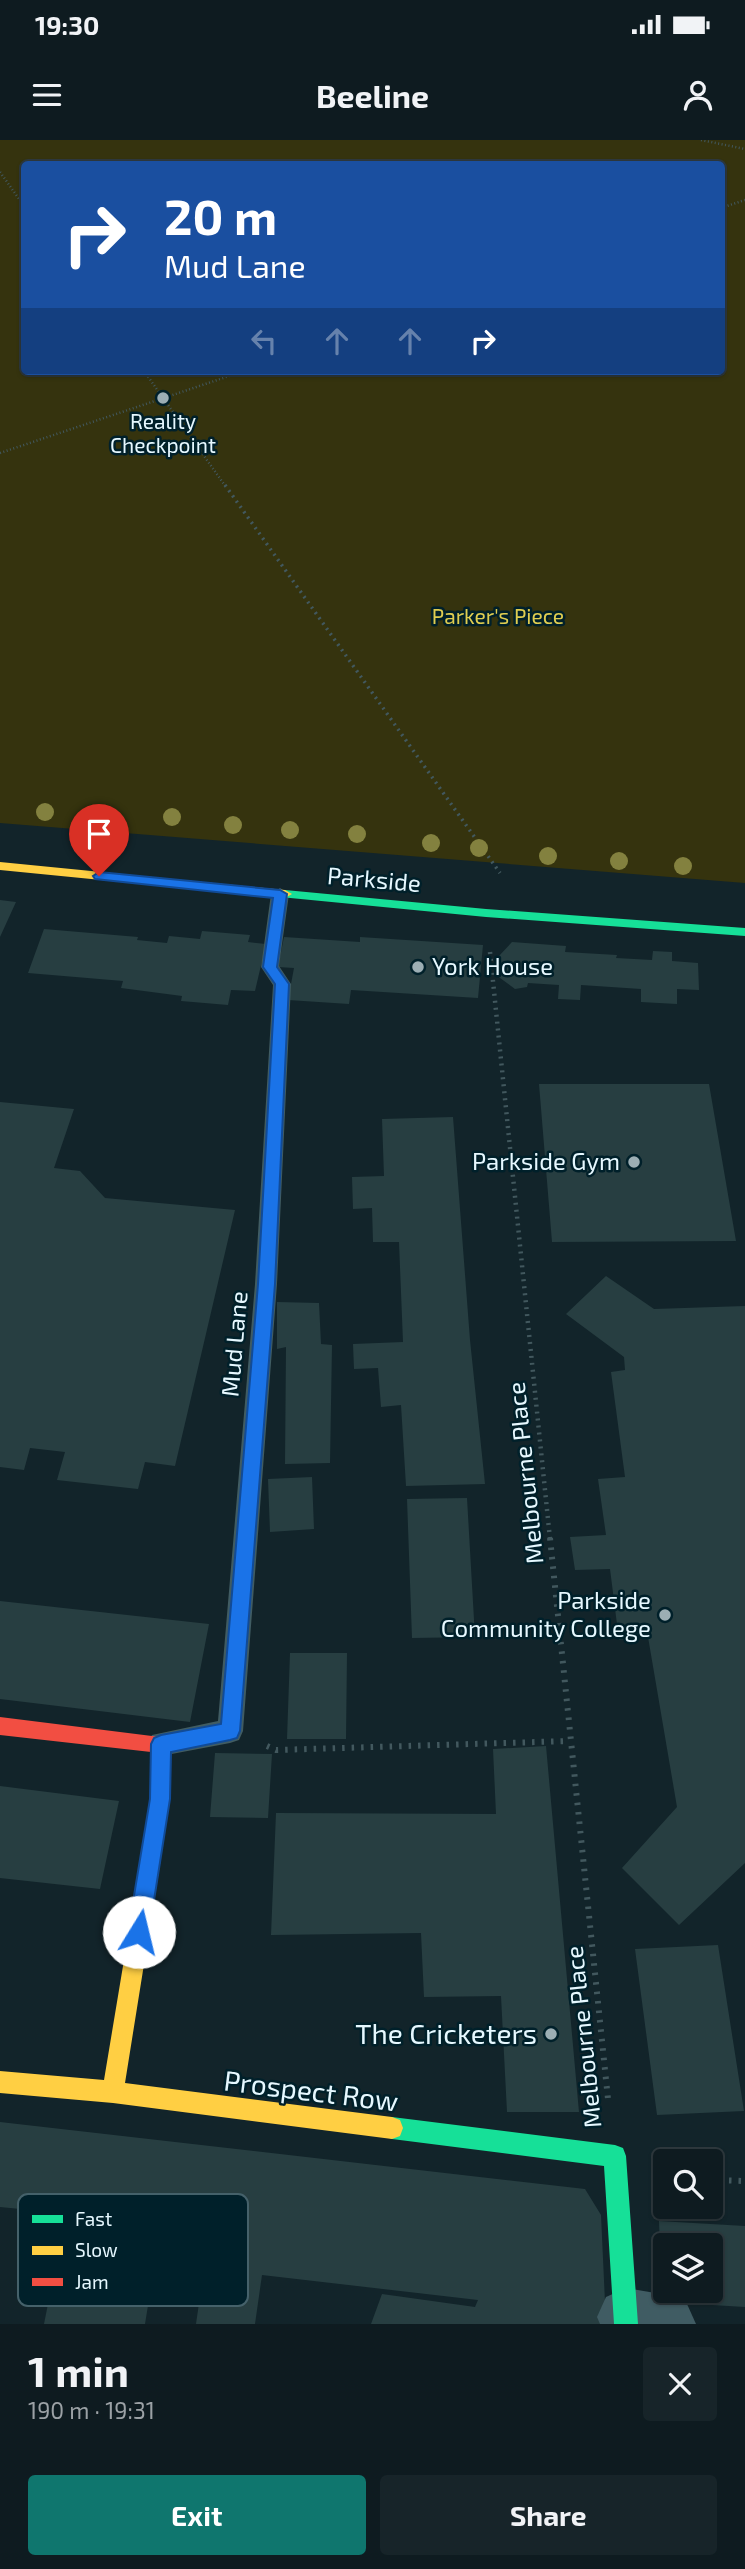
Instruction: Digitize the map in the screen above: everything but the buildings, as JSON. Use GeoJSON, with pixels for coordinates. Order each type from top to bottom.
{"type":"FeatureCollection","features":[{"type":"Feature","properties":{"kind":"street","name":"Parkside"},"geometry":{"type":"LineString","coordinates":[[0,866],[486,913],[745,932]]}},
{"type":"Feature","properties":{"kind":"street"},"geometry":{"type":"LineString","coordinates":[[0,1727],[161,1744],[160,1799],[113,2092]]}},
{"type":"Feature","properties":{"kind":"street","name":"Prospect Row"},"geometry":{"type":"LineString","coordinates":[[0,2082],[113,2092],[615,2155]]}},
{"type":"Feature","properties":{"kind":"street"},"geometry":{"type":"LineString","coordinates":[[615,2155],[640,2322]]}},
{"type":"Feature","properties":{"kind":"lane","name":"Mud Lane"},"geometry":{"type":"LineString","coordinates":[[230,1731],[266,1284],[282,984],[270,967],[280,894]]}},
{"type":"Feature","properties":{"kind":"lane"},"geometry":{"type":"LineString","coordinates":[[161,1744],[230,1731]]}},
{"type":"Feature","properties":{"kind":"path"},"geometry":{"type":"LineString","coordinates":[[701,140],[745,149]]}},
{"type":"Feature","properties":{"kind":"path"},"geometry":{"type":"LineString","coordinates":[[0,172],[21,202]]}},
{"type":"Feature","properties":{"kind":"path"},"geometry":{"type":"LineString","coordinates":[[725,207],[745,200]]}},
{"type":"Feature","properties":{"kind":"path"},"geometry":{"type":"LineString","coordinates":[[147,375],[507,883]]}},
{"type":"Feature","properties":{"kind":"path"},"geometry":{"type":"LineString","coordinates":[[0,453],[232,375]]}},
{"type":"Feature","properties":{"kind":"path","name":"Melbourne Place"},"geometry":{"type":"LineString","coordinates":[[486,913],[615,2155]]}},
{"type":"Feature","properties":{"kind":"path"},"geometry":{"type":"LineString","coordinates":[[230,1731],[276,1750],[570,1741]]}},
{"type":"Feature","properties":{"kind":"path"},"geometry":{"type":"LineString","coordinates":[[723,2181],[745,2182]]}},
{"type":"Feature","properties":{"kind":"green space","name":"Parker's Piece"},"geometry":{"type":"Polygon","coordinates":[[[0,140],[745,140],[745,883],[0,823],[0,140]]]}},
{"type":"Feature","properties":{"kind":"traffic: fast"},"geometry":{"type":"LineString","coordinates":[[285,894],[486,913],[745,932]]}},
{"type":"Feature","properties":{"kind":"traffic: fast"},"geometry":{"type":"LineString","coordinates":[[392,2128],[615,2156],[626,2324]]}},
{"type":"Feature","properties":{"kind":"traffic: slow"},"geometry":{"type":"LineString","coordinates":[[0,866],[285,894]]}},
{"type":"Feature","properties":{"kind":"traffic: slow"},"geometry":{"type":"LineString","coordinates":[[113,2092],[151,1858]]}},
{"type":"Feature","properties":{"kind":"traffic: slow"},"geometry":{"type":"LineString","coordinates":[[0,2082],[113,2092],[392,2128]]}},
{"type":"Feature","properties":{"kind":"traffic: jam"},"geometry":{"type":"LineString","coordinates":[[0,1726],[161,1744],[160,1799],[151,1858]]}},
{"type":"Feature","properties":{"kind":"place","name":"Reality Checkpoint"},"geometry":{"type":"Point","coordinates":[163,398]}},
{"type":"Feature","properties":{"kind":"place","name":"York House"},"geometry":{"type":"Point","coordinates":[418,967]}},
{"type":"Feature","properties":{"kind":"place","name":"Parkside Gym"},"geometry":{"type":"Point","coordinates":[634,1162]}},
{"type":"Feature","properties":{"kind":"place","name":"Parkside Community College"},"geometry":{"type":"Point","coordinates":[665,1615]}},
{"type":"Feature","properties":{"kind":"place","name":"The Cricketers"},"geometry":{"type":"Point","coordinates":[551,2034]}},
{"type":"Feature","properties":{"kind":"route"},"geometry":{"type":"LineString","coordinates":[[99,876],[280,894],[270,967],[282,984],[266,1284],[230,1731],[161,1744],[160,1799],[139,1932]]}}]}
